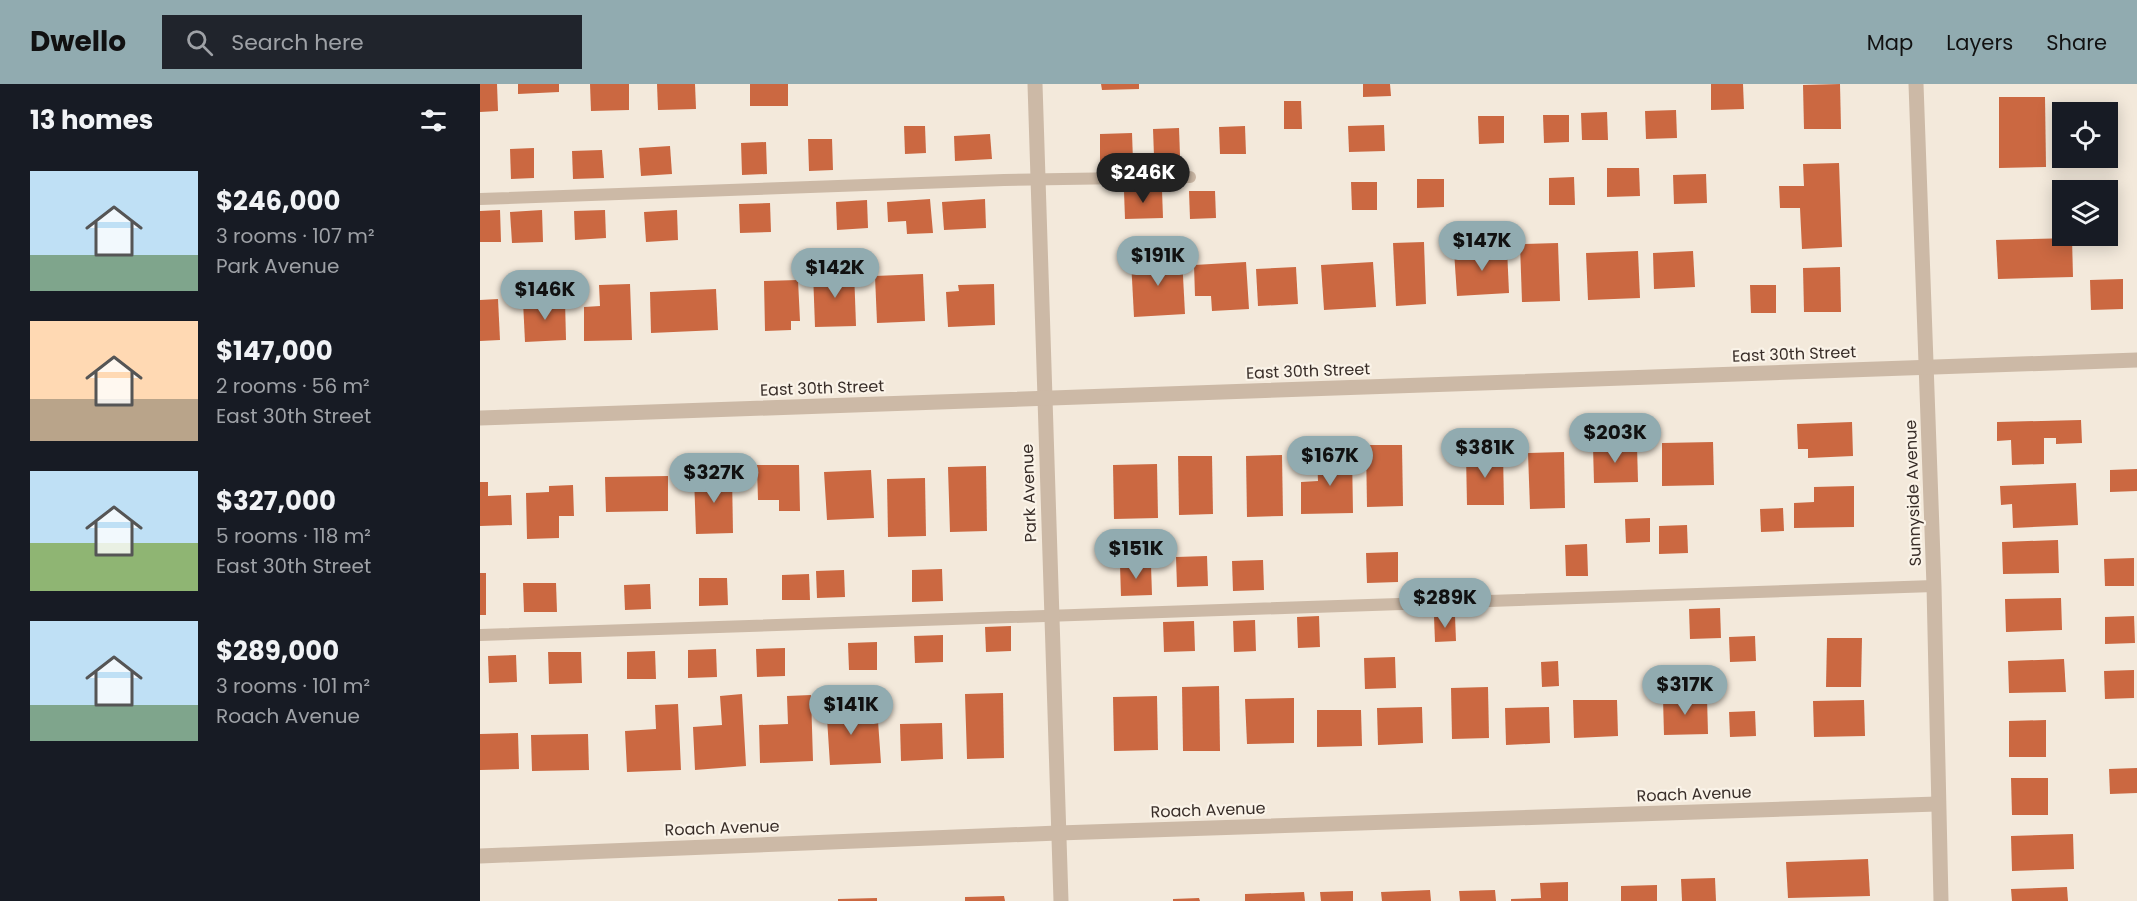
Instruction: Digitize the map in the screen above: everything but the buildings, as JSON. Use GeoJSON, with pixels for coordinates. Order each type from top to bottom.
{"type":"FeatureCollection","features":[{"type":"Feature","properties":{"kind":"street","name":"Park Avenue"},"geometry":{"type":"LineString","coordinates":[[1035,84],[1061,901]]}},
{"type":"Feature","properties":{"kind":"street","name":"Sunnyside Avenue"},"geometry":{"type":"LineString","coordinates":[[1916,84],[1934,586],[1937,804],[1941,901]]}},
{"type":"Feature","properties":{"kind":"street","name":"East 30th Street"},"geometry":{"type":"LineString","coordinates":[[480,418],[2137,360]]}},
{"type":"Feature","properties":{"kind":"street","name":"Roach Avenue"},"geometry":{"type":"LineString","coordinates":[[480,856],[1058,833],[1937,804]]}},
{"type":"Feature","properties":{"kind":"lane"},"geometry":{"type":"LineString","coordinates":[[480,199],[1038,179],[1190,177]]}},
{"type":"Feature","properties":{"kind":"lane"},"geometry":{"type":"LineString","coordinates":[[480,635],[1934,586]]}}]}
